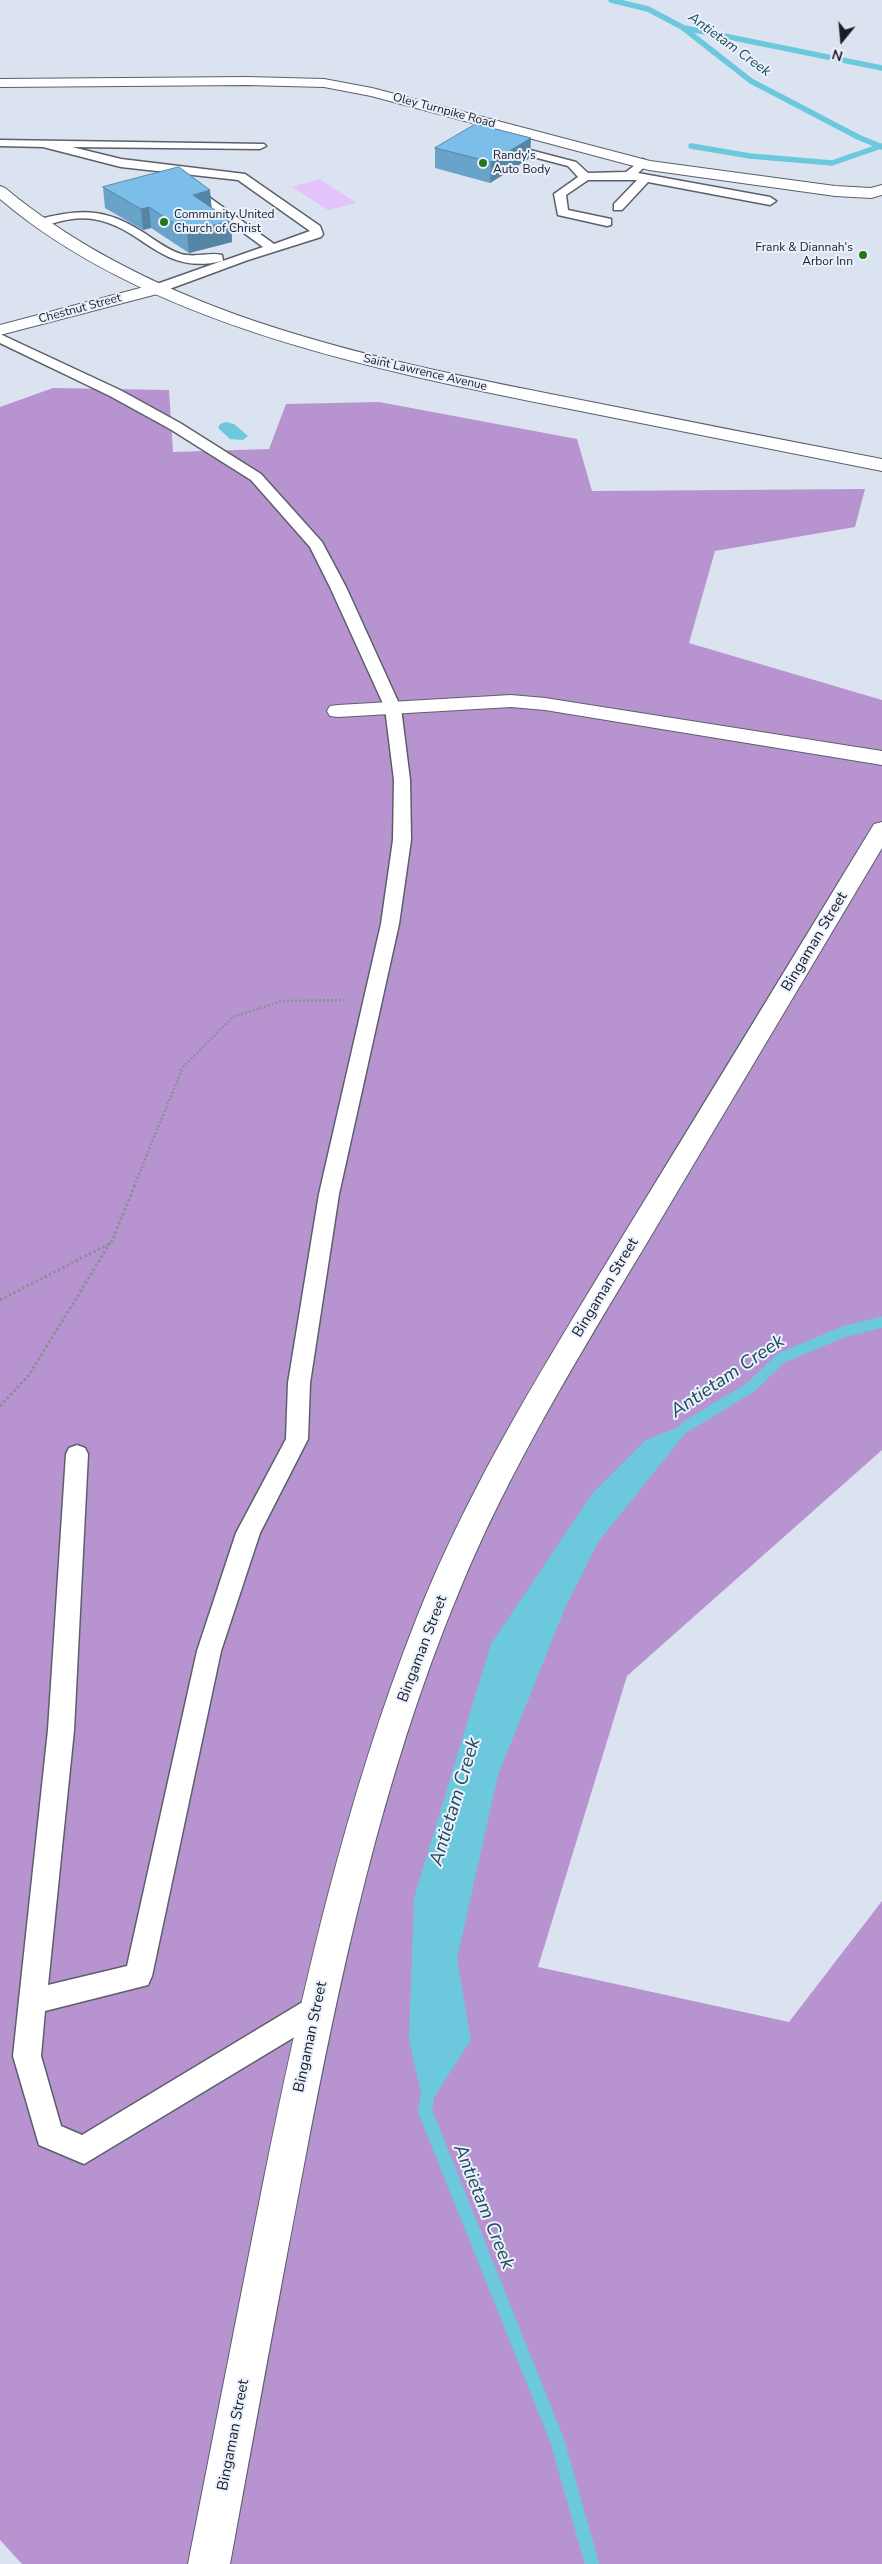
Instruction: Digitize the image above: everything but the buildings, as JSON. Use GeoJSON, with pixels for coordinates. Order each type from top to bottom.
{"type":"FeatureCollection","features":[{"type":"Feature","properties":{"kind":"street","name":"Oley Turnpike Road"},"geometry":{"type":"LineString","coordinates":[[0,83],[247,81],[324,83],[372,92],[643,163],[753,180],[878,196]]}},
{"type":"Feature","properties":{"kind":"street","name":"Saint Lawrence Avenue"},"geometry":{"type":"LineString","coordinates":[[0,191],[40,223],[116,269],[202,308],[271,332],[392,367],[882,465]]}},
{"type":"Feature","properties":{"kind":"street","name":"Chestnut Street"},"geometry":{"type":"LineString","coordinates":[[0,330],[159,288]]}},
{"type":"Feature","properties":{"kind":"street"},"geometry":{"type":"LineString","coordinates":[[338,711],[511,701],[545,704],[882,758]]}},
{"type":"Feature","properties":{"kind":"street","name":"Bingaman Street"},"geometry":{"type":"LineString","coordinates":[[209,2564],[316,2009],[358,1842],[407,1688],[433,1617],[481,1508],[531,1412],[882,829]]}},
{"type":"Feature","properties":{"kind":"lane"},"geometry":{"type":"LineString","coordinates":[[515,149],[540,135]]}},
{"type":"Feature","properties":{"kind":"lane"},"geometry":{"type":"LineString","coordinates":[[487,142],[572,164],[585,177]]}},
{"type":"Feature","properties":{"kind":"lane"},"geometry":{"type":"LineString","coordinates":[[0,143],[260,146]]}},
{"type":"Feature","properties":{"kind":"lane"},"geometry":{"type":"LineString","coordinates":[[40,143],[121,163],[241,177],[316,229],[317,234],[244,257],[159,288]]}},
{"type":"Feature","properties":{"kind":"lane"},"geometry":{"type":"LineString","coordinates":[[629,175],[643,163]]}},
{"type":"Feature","properties":{"kind":"lane"},"geometry":{"type":"LineString","coordinates":[[165,169],[272,248]]}},
{"type":"Feature","properties":{"kind":"lane"},"geometry":{"type":"LineString","coordinates":[[607,222],[562,212],[560,194],[585,177],[629,175],[770,201]]}},
{"type":"Feature","properties":{"kind":"lane"},"geometry":{"type":"LineString","coordinates":[[618,207],[646,178]]}},
{"type":"Feature","properties":{"kind":"lane"},"geometry":{"type":"LineString","coordinates":[[739,195],[753,180]]}},
{"type":"Feature","properties":{"kind":"lane"},"geometry":{"type":"LineString","coordinates":[[40,223],[68,216],[93,215],[127,227],[168,255],[185,261],[200,262],[236,253],[244,257]]}},
{"type":"Feature","properties":{"kind":"lane"},"geometry":{"type":"LineString","coordinates":[[0,338],[115,393],[175,426],[256,477],[317,545],[393,708],[402,780],[402,840],[390,924],[329,1194],[299,1383],[297,1438],[248,1533],[209,1651],[138,1976],[33,2000]]}},
{"type":"Feature","properties":{"kind":"lane"},"geometry":{"type":"LineString","coordinates":[[77,1454],[61,1730],[27,2056],[49,2135],[84,2150],[316,2009]]}},
{"type":"Feature","properties":{"kind":"path"},"geometry":{"type":"LineString","coordinates":[[0,1406],[29,1375],[111,1243],[183,1067],[233,1018],[282,1001],[372,999]]}},
{"type":"Feature","properties":{"kind":"path"},"geometry":{"type":"LineString","coordinates":[[0,1300],[111,1243]]}},
{"type":"Feature","properties":{"kind":"shaded area"},"geometry":{"type":"Polygon","coordinates":[[[319,179],[357,203],[328,210],[292,187],[319,179]]]}},
{"type":"Feature","properties":{"kind":"shaded area"},"geometry":{"type":"Polygon","coordinates":[[[53,388],[169,390],[173,452],[269,449],[286,404],[379,402],[577,439],[592,491],[865,489],[855,527],[715,551],[689,643],[882,700],[882,1450],[627,1676],[538,1967],[789,2022],[882,1901],[882,2564],[22,2564],[0,2540],[0,407],[53,388]]]}},
{"type":"Feature","properties":{"kind":"water"},"geometry":{"type":"Polygon","coordinates":[[[226,422],[234,424],[248,436],[243,440],[230,439],[218,428],[220,424],[226,422]]]}},
{"type":"Feature","properties":{"kind":"water"},"geometry":{"type":"Polygon","coordinates":[[[696,1420],[598,1542],[565,1608],[498,1775],[457,1959],[471,2040],[425,2111],[409,2039],[414,1898],[491,1644],[592,1494],[646,1440],[696,1420]]]}},
{"type":"Feature","properties":{"kind":"waterway","name":"Antietam Creek"},"geometry":{"type":"LineString","coordinates":[[611,0],[648,9],[682,27],[751,81],[858,137],[880,146]]}},
{"type":"Feature","properties":{"kind":"waterway"},"geometry":{"type":"LineString","coordinates":[[685,28],[882,68]]}},
{"type":"Feature","properties":{"kind":"waterway"},"geometry":{"type":"LineString","coordinates":[[691,146],[750,156],[832,163],[880,146]]}},
{"type":"Feature","properties":{"kind":"waterway","name":"Antietam Creek"},"geometry":{"type":"LineString","coordinates":[[685,1427],[751,1387],[781,1358],[843,1332],[882,1322]]}},
{"type":"Feature","properties":{"kind":"waterway","name":"Antietam Creek"},"geometry":{"type":"LineString","coordinates":[[427,2098],[425,2111],[557,2440],[592,2564]]}},
{"type":"Feature","properties":{"kind":"place","name":"Randy's Auto Body"},"geometry":{"type":"Point","coordinates":[483,163]}},
{"type":"Feature","properties":{"kind":"place","name":"Community United Church of Christ"},"geometry":{"type":"Point","coordinates":[164,222]}},
{"type":"Feature","properties":{"kind":"place","name":"Frank & Diannah's Arbor Inn"},"geometry":{"type":"Point","coordinates":[863,255]}}]}
